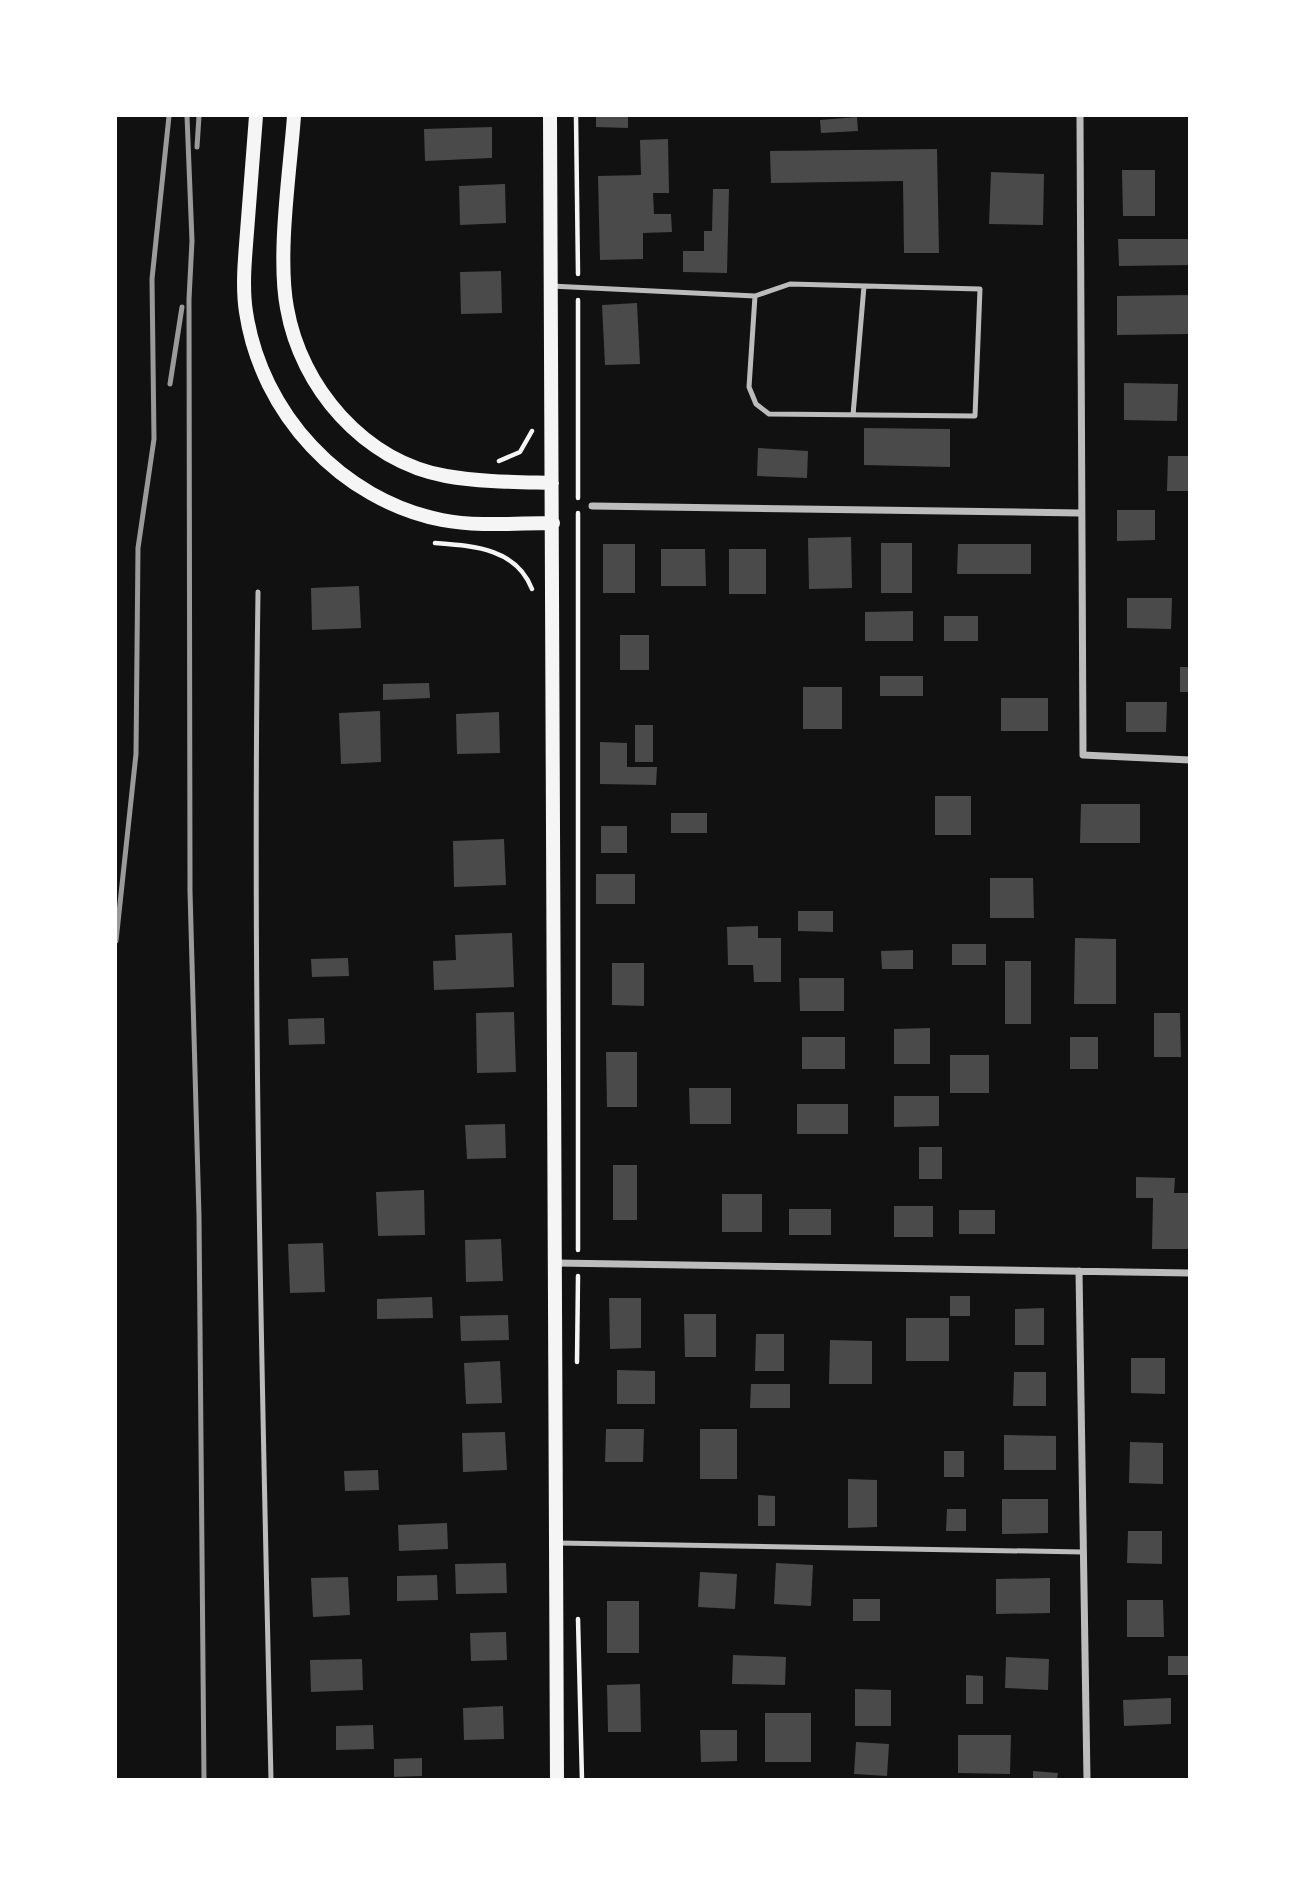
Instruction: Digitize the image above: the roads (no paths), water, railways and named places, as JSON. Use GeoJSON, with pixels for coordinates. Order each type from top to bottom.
{"type":"FeatureCollection","features":[{"type":"Feature","properties":{"kind":"main road"},"geometry":{"type":"LineString","coordinates":[[256,116],[245,268],[246,311],[256,354],[270,391],[293,425],[321,457],[358,486],[396,506],[442,520],[553,523]]}},
{"type":"Feature","properties":{"kind":"main road"},"geometry":{"type":"LineString","coordinates":[[293,116],[285,260],[286,306],[296,342],[314,383],[339,415],[369,443],[400,462],[443,475],[552,483]]}},
{"type":"Feature","properties":{"kind":"main road"},"geometry":{"type":"LineString","coordinates":[[550,116],[557,1780]]}},
{"type":"Feature","properties":{"kind":"street"},"geometry":{"type":"LineString","coordinates":[[1080,116],[1083,755],[1189,760]]}},
{"type":"Feature","properties":{"kind":"street"},"geometry":{"type":"LineString","coordinates":[[592,506],[1080,513]]}},
{"type":"Feature","properties":{"kind":"street"},"geometry":{"type":"LineString","coordinates":[[556,1263],[1189,1273]]}},
{"type":"Feature","properties":{"kind":"street"},"geometry":{"type":"LineString","coordinates":[[1079,1271],[1087,1780]]}},
{"type":"Feature","properties":{"kind":"lane"},"geometry":{"type":"LineString","coordinates":[[551,286],[754,296],[790,284],[980,289],[975,416],[769,414],[756,404],[749,387],[754,296]]}},
{"type":"Feature","properties":{"kind":"lane"},"geometry":{"type":"LineString","coordinates":[[853,415],[864,286]]}},
{"type":"Feature","properties":{"kind":"lane"},"geometry":{"type":"LineString","coordinates":[[258,592],[256,1127],[271,1780]]}},
{"type":"Feature","properties":{"kind":"lane"},"geometry":{"type":"LineString","coordinates":[[557,1543],[1083,1552]]}},
{"type":"Feature","properties":{"kind":"railway"},"geometry":{"type":"LineString","coordinates":[[116,941],[136,754],[138,548],[154,439],[152,279],[169,116]]}},
{"type":"Feature","properties":{"kind":"railway"},"geometry":{"type":"LineString","coordinates":[[187,116],[192,241],[189,299],[190,891],[199,1216],[204,1780]]}},
{"type":"Feature","properties":{"kind":"railway"},"geometry":{"type":"LineString","coordinates":[[197,147],[199,116]]}},
{"type":"Feature","properties":{"kind":"railway"},"geometry":{"type":"LineString","coordinates":[[170,384],[182,307]]}}]}
